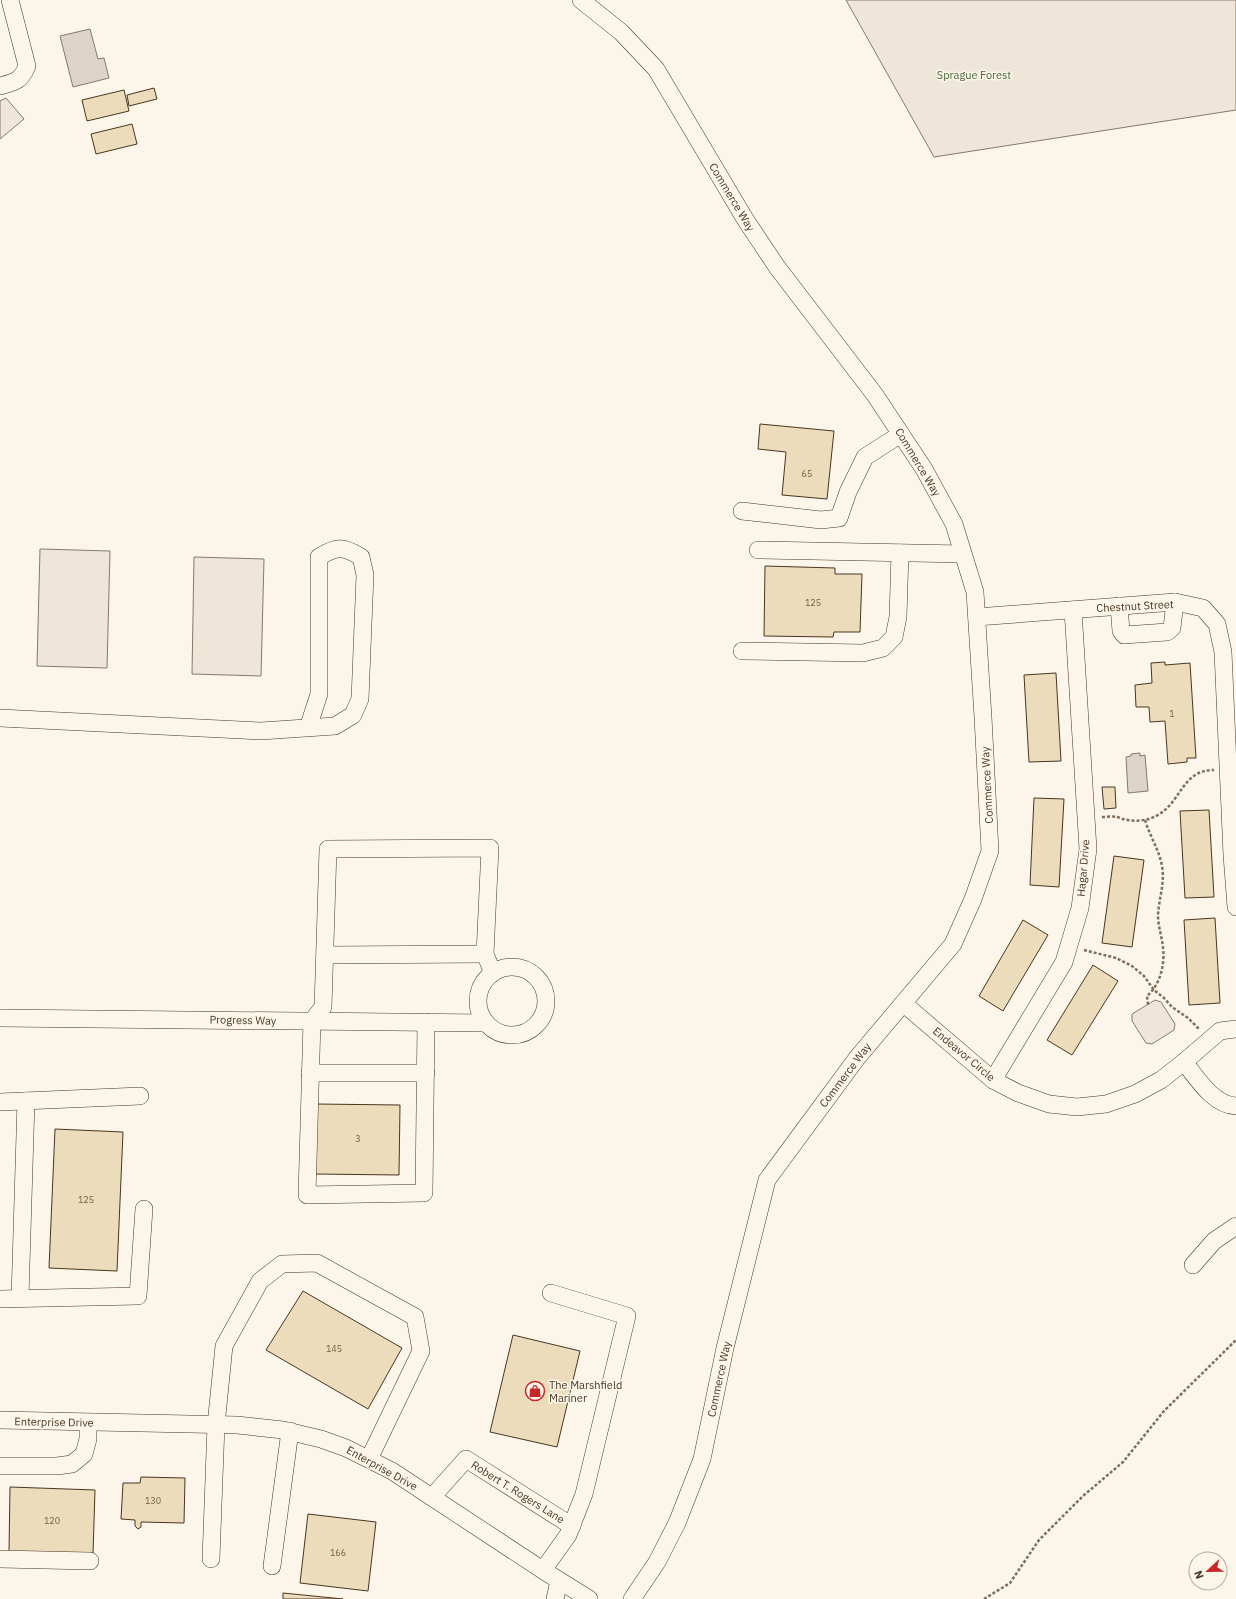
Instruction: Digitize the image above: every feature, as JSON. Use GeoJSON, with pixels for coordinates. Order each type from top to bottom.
{"type":"FeatureCollection","features":[{"type":"Feature","properties":{"kind":"street"},"geometry":{"type":"LineString","coordinates":[[0,86],[15,82],[23,76],[27,66],[10,0]]}},
{"type":"Feature","properties":{"kind":"street","name":"Commerce Way"},"geometry":{"type":"LineString","coordinates":[[581,0],[621,32],[656,69],[745,219],[777,267],[875,395],[924,469],[954,524],[975,592],[990,851],[974,898],[953,944],[857,1058],[767,1180],[725,1348],[702,1459],[677,1523],[657,1562],[632,1599]]}},
{"type":"Feature","properties":{"kind":"street"},"geometry":{"type":"LineString","coordinates":[[742,511],[821,520],[839,518],[848,492],[865,458],[901,434]]}},
{"type":"Feature","properties":{"kind":"street"},"geometry":{"type":"LineString","coordinates":[[0,718],[261,731],[308,728],[335,726],[353,715],[360,699],[365,575],[361,557],[349,549],[332,549],[319,557],[320,694],[308,728]]}},
{"type":"Feature","properties":{"kind":"street"},"geometry":{"type":"LineString","coordinates":[[758,550],[963,554]]}},
{"type":"Feature","properties":{"kind":"street"},"geometry":{"type":"LineString","coordinates":[[742,651],[863,653],[883,648],[894,637],[898,617],[900,553]]}},
{"type":"Feature","properties":{"kind":"street"},"geometry":{"type":"LineString","coordinates":[[1119,606],[1121,631],[1124,635],[1167,632],[1172,628],[1175,602]]}},
{"type":"Feature","properties":{"kind":"street","name":"Chestnut Street"},"geometry":{"type":"LineString","coordinates":[[977,617],[1175,602],[1204,608],[1217,624],[1230,652],[1229,770],[1236,907]]}},
{"type":"Feature","properties":{"kind":"street","name":"Hagar Drive"},"geometry":{"type":"LineString","coordinates":[[993,1080],[1064,962],[1080,908],[1088,849],[1073,610]]}},
{"type":"Feature","properties":{"kind":"street"},"geometry":{"type":"LineString","coordinates":[[426,1022],[424,1193],[307,1194],[312,1021],[323,1007],[328,850],[490,848],[485,954],[493,973]]}},
{"type":"Feature","properties":{"kind":"street"},"geometry":{"type":"LineString","coordinates":[[324,955],[485,954]]}},
{"type":"Feature","properties":{"kind":"street"},"geometry":{"type":"LineString","coordinates":[[509,967],[519,968],[529,972],[538,980],[544,990],[546,1002],[544,1013],[538,1024],[529,1031],[518,1035],[506,1035],[495,1031],[486,1023],[480,1014],[478,1004],[479,993],[483,983],[493,973],[509,967]]}},
{"type":"Feature","properties":{"kind":"street","name":"Endeavor Circle"},"geometry":{"type":"LineString","coordinates":[[903,1003],[993,1080],[1018,1093],[1049,1104],[1077,1107],[1106,1104],[1134,1094],[1161,1080],[1220,1031],[1236,1029]]}},
{"type":"Feature","properties":{"kind":"street","name":"Progress Way"},"geometry":{"type":"LineString","coordinates":[[0,1018],[486,1023]]}},
{"type":"Feature","properties":{"kind":"street"},"geometry":{"type":"LineString","coordinates":[[1184,1062],[1207,1092],[1229,1106],[1236,1106]]}},
{"type":"Feature","properties":{"kind":"street"},"geometry":{"type":"LineString","coordinates":[[310,1073],[426,1073]]}},
{"type":"Feature","properties":{"kind":"street"},"geometry":{"type":"LineString","coordinates":[[0,1102],[140,1096]]}},
{"type":"Feature","properties":{"kind":"street"},"geometry":{"type":"LineString","coordinates":[[20,1298],[26,1101]]}},
{"type":"Feature","properties":{"kind":"street"},"geometry":{"type":"LineString","coordinates":[[0,1299],[138,1296],[144,1209]]}},
{"type":"Feature","properties":{"kind":"street"},"geometry":{"type":"LineString","coordinates":[[1193,1265],[1214,1241],[1236,1226]]}},
{"type":"Feature","properties":{"kind":"street"},"geometry":{"type":"LineString","coordinates":[[211,1559],[216,1425],[224,1346],[260,1281],[282,1264],[317,1263],[415,1317],[421,1351],[369,1459]]}},
{"type":"Feature","properties":{"kind":"street"},"geometry":{"type":"LineString","coordinates":[[543,1570],[568,1535],[584,1494],[626,1316],[551,1293]]}},
{"type":"Feature","properties":{"kind":"street","name":"Enterprise Drive"},"geometry":{"type":"LineString","coordinates":[[0,1420],[264,1427],[290,1431],[321,1439],[346,1448],[392,1471],[559,1581],[590,1599]]}},
{"type":"Feature","properties":{"kind":"street"},"geometry":{"type":"LineString","coordinates":[[0,1466],[57,1466],[72,1464],[84,1454],[88,1439],[88,1422]]}},
{"type":"Feature","properties":{"kind":"street"},"geometry":{"type":"LineString","coordinates":[[272,1566],[290,1431]]}},
{"type":"Feature","properties":{"kind":"street","name":"Robert T. Rogers Lane"},"geometry":{"type":"LineString","coordinates":[[432,1497],[466,1459],[572,1526]]}},
{"type":"Feature","properties":{"kind":"street"},"geometry":{"type":"LineString","coordinates":[[0,1559],[90,1561]]}},
{"type":"Feature","properties":{"kind":"street"},"geometry":{"type":"LineString","coordinates":[[555,1599],[559,1581]]}},
{"type":"Feature","properties":{"kind":"path"},"geometry":{"type":"LineString","coordinates":[[1086,818],[1117,817],[1123,819],[1145,820],[1157,816],[1172,804],[1190,778],[1198,772],[1208,770],[1229,770]]}},
{"type":"Feature","properties":{"kind":"path"},"geometry":{"type":"LineString","coordinates":[[1145,820],[1149,832],[1159,851],[1164,880],[1158,918],[1163,949],[1163,962],[1158,983],[1154,990],[1147,996],[1148,1005]]}},
{"type":"Feature","properties":{"kind":"path"},"geometry":{"type":"LineString","coordinates":[[1069,946],[1116,958],[1132,966],[1144,976],[1154,990],[1172,1007],[1188,1018],[1198,1030],[1204,1026]]}},
{"type":"Feature","properties":{"kind":"path"},"geometry":{"type":"LineString","coordinates":[[984,1599],[1010,1584],[1039,1540],[1083,1496],[1124,1462],[1164,1411],[1236,1340]]}},
{"type":"Feature","properties":{"kind":"green space","name":"Sprague Forest"},"geometry":{"type":"Polygon","coordinates":[[[846,0],[1236,0],[1236,110],[934,157],[846,0]]]}},
{"type":"Feature","properties":{"kind":"green space"},"geometry":{"type":"Polygon","coordinates":[[[6,98],[24,119],[0,139],[0,101],[6,98]]]}},
{"type":"Feature","properties":{"kind":"green space"},"geometry":{"type":"Polygon","coordinates":[[[40,549],[110,551],[107,668],[37,666],[40,549]]]}},
{"type":"Feature","properties":{"kind":"green space"},"geometry":{"type":"Polygon","coordinates":[[[194,557],[264,559],[261,676],[192,674],[194,557]]]}},
{"type":"Feature","properties":{"kind":"green space"},"geometry":{"type":"Polygon","coordinates":[[[1155,1000],[1161,1002],[1175,1024],[1174,1030],[1152,1044],[1146,1043],[1132,1021],[1132,1014],[1155,1000]]]}},
{"type":"Feature","properties":{"kind":"shaded area"},"geometry":{"type":"Polygon","coordinates":[[[90,29],[98,59],[104,58],[109,78],[73,87],[60,36],[90,29]]]}},
{"type":"Feature","properties":{"kind":"shaded area"},"geometry":{"type":"Polygon","coordinates":[[[1140,753],[1140,756],[1145,755],[1148,791],[1128,793],[1126,757],[1131,756],[1131,754],[1140,753]]]}},
{"type":"Feature","properties":{"kind":"building"},"geometry":{"type":"Polygon","coordinates":[[[154,88],[157,99],[129,106],[127,95],[154,88]]]}},
{"type":"Feature","properties":{"kind":"building"},"geometry":{"type":"Polygon","coordinates":[[[124,90],[129,111],[87,121],[82,100],[124,90]]]}},
{"type":"Feature","properties":{"kind":"building"},"geometry":{"type":"Polygon","coordinates":[[[132,124],[137,144],[96,154],[91,134],[132,124]]]}},
{"type":"Feature","properties":{"kind":"building"},"geometry":{"type":"Polygon","coordinates":[[[760,424],[834,431],[827,499],[782,495],[786,452],[758,449],[760,424]]]}},
{"type":"Feature","properties":{"kind":"building"},"geometry":{"type":"Polygon","coordinates":[[[765,566],[835,568],[835,574],[862,574],[860,632],[834,632],[833,637],[764,636],[765,566]]]}},
{"type":"Feature","properties":{"kind":"building"},"geometry":{"type":"Polygon","coordinates":[[[1165,662],[1165,665],[1190,663],[1196,758],[1187,758],[1187,762],[1168,764],[1165,721],[1150,722],[1149,707],[1136,707],[1135,685],[1152,683],[1151,663],[1165,662]]]}},
{"type":"Feature","properties":{"kind":"building"},"geometry":{"type":"Polygon","coordinates":[[[1056,673],[1061,761],[1029,762],[1024,675],[1056,673]]]}},
{"type":"Feature","properties":{"kind":"building"},"geometry":{"type":"Polygon","coordinates":[[[1102,787],[1115,787],[1116,808],[1104,809],[1102,787]]]}},
{"type":"Feature","properties":{"kind":"building"},"geometry":{"type":"Polygon","coordinates":[[[1034,798],[1064,799],[1059,887],[1030,885],[1034,798]]]}},
{"type":"Feature","properties":{"kind":"building"},"geometry":{"type":"Polygon","coordinates":[[[1209,810],[1214,897],[1185,898],[1180,811],[1209,810]]]}},
{"type":"Feature","properties":{"kind":"building"},"geometry":{"type":"Polygon","coordinates":[[[1114,856],[1144,860],[1132,947],[1102,943],[1114,856]]]}},
{"type":"Feature","properties":{"kind":"building"},"geometry":{"type":"Polygon","coordinates":[[[1215,918],[1220,1003],[1189,1005],[1184,920],[1215,918]]]}},
{"type":"Feature","properties":{"kind":"building"},"geometry":{"type":"Polygon","coordinates":[[[1023,920],[1048,935],[1003,1011],[979,996],[1023,920]]]}},
{"type":"Feature","properties":{"kind":"building"},"geometry":{"type":"Polygon","coordinates":[[[1093,965],[1118,981],[1072,1055],[1047,1040],[1093,965]]]}},
{"type":"Feature","properties":{"kind":"building"},"geometry":{"type":"Polygon","coordinates":[[[316,1104],[400,1105],[399,1175],[315,1174],[316,1104]]]}},
{"type":"Feature","properties":{"kind":"building"},"geometry":{"type":"Polygon","coordinates":[[[55,1129],[123,1132],[117,1271],[49,1268],[55,1129]]]}},
{"type":"Feature","properties":{"kind":"building"},"geometry":{"type":"Polygon","coordinates":[[[303,1291],[402,1348],[368,1409],[266,1350],[303,1291]]]}},
{"type":"Feature","properties":{"kind":"building","name":"The Marshfield Mariner"},"geometry":{"type":"Polygon","coordinates":[[[513,1335],[580,1351],[557,1447],[490,1432],[513,1335]]]}},
{"type":"Feature","properties":{"kind":"building"},"geometry":{"type":"Polygon","coordinates":[[[141,1477],[185,1478],[184,1523],[141,1522],[141,1527],[138,1529],[135,1526],[135,1520],[121,1519],[123,1483],[140,1483],[141,1477]]]}},
{"type":"Feature","properties":{"kind":"building"},"geometry":{"type":"Polygon","coordinates":[[[10,1487],[95,1490],[93,1554],[9,1552],[10,1487]]]}},
{"type":"Feature","properties":{"kind":"building"},"geometry":{"type":"Polygon","coordinates":[[[308,1514],[376,1522],[368,1591],[300,1583],[308,1514]]]}},
{"type":"Feature","properties":{"kind":"building"},"geometry":{"type":"Polygon","coordinates":[[[283,1593],[343,1599],[283,1599],[283,1593]]]}},
{"type":"Feature","properties":{"kind":"place","name":"The Marshfield Mariner"},"geometry":{"type":"Point","coordinates":[535,1391]}}]}
